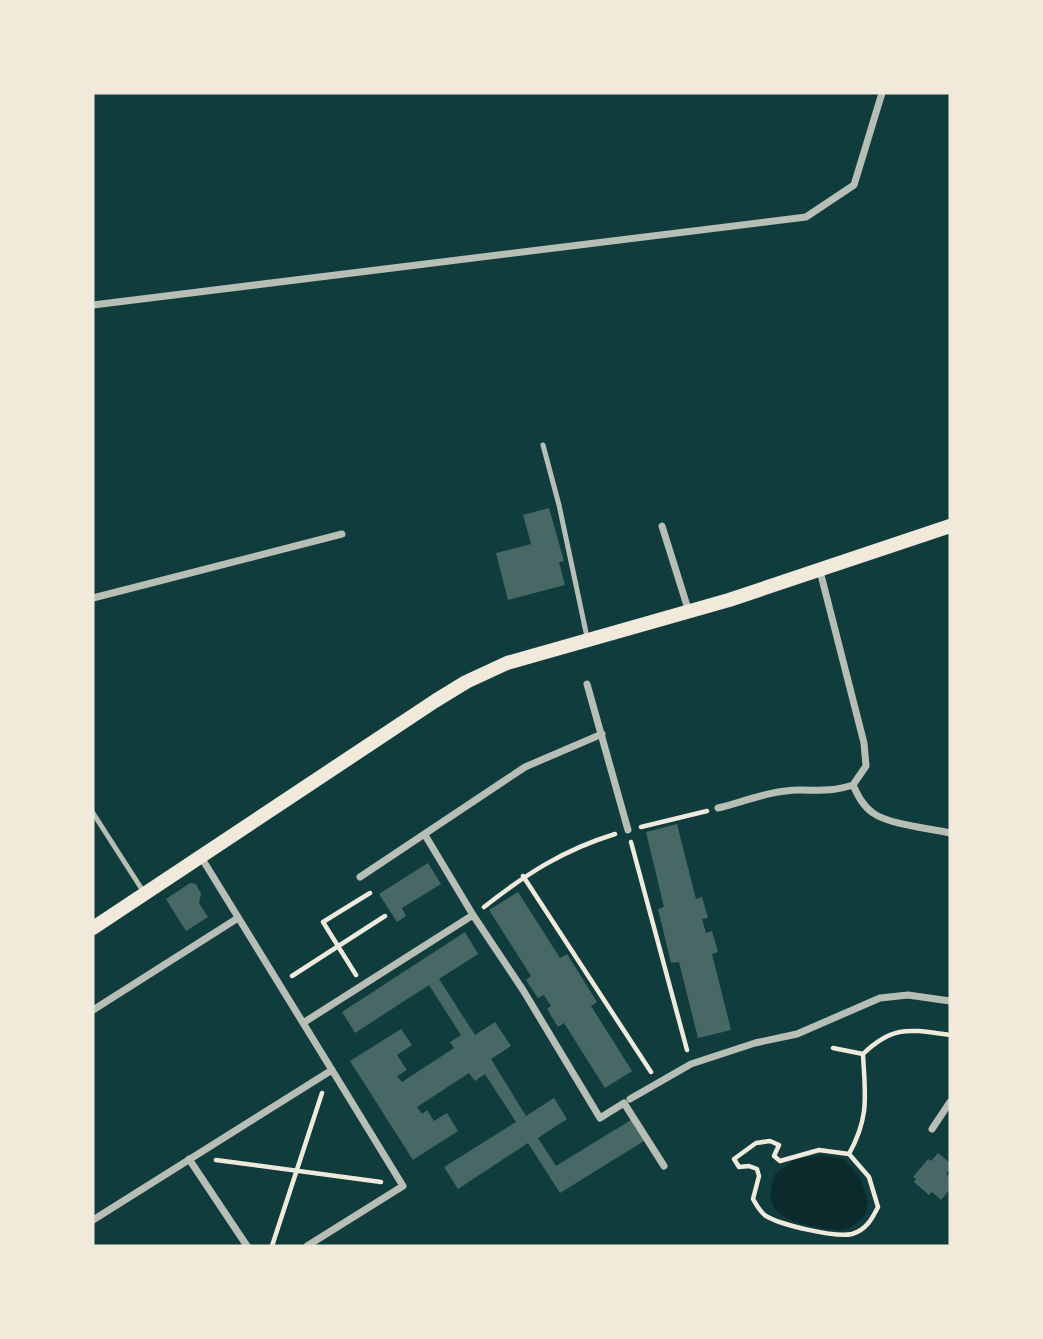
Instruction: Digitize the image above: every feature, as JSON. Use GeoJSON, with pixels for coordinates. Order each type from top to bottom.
{"type":"FeatureCollection","features":[{"type":"Feature","properties":{"kind":"main road"},"geometry":{"type":"LineString","coordinates":[[93,928],[466,682],[507,663],[689,612],[950,526]]}},
{"type":"Feature","properties":{"kind":"street"},"geometry":{"type":"LineString","coordinates":[[93,305],[806,217],[854,185],[882,93]]}},
{"type":"Feature","properties":{"kind":"street"},"geometry":{"type":"LineString","coordinates":[[662,526],[689,612]]}},
{"type":"Feature","properties":{"kind":"street"},"geometry":{"type":"LineString","coordinates":[[93,598],[342,534]]}},
{"type":"Feature","properties":{"kind":"street"},"geometry":{"type":"LineString","coordinates":[[718,808],[777,793],[837,790],[853,785],[866,766],[864,743],[820,571]]}},
{"type":"Feature","properties":{"kind":"street"},"geometry":{"type":"LineString","coordinates":[[587,684],[628,830]]}},
{"type":"Feature","properties":{"kind":"street"},"geometry":{"type":"LineString","coordinates":[[360,877],[525,767],[602,734]]}},
{"type":"Feature","properties":{"kind":"street"},"geometry":{"type":"LineString","coordinates":[[853,785],[860,801],[872,813],[883,818],[950,833]]}},
{"type":"Feature","properties":{"kind":"street"},"geometry":{"type":"LineString","coordinates":[[425,835],[600,1118],[624,1103],[664,1166]]}},
{"type":"Feature","properties":{"kind":"street"},"geometry":{"type":"LineString","coordinates":[[201,856],[403,1186],[307,1246]]}},
{"type":"Feature","properties":{"kind":"street"},"geometry":{"type":"LineString","coordinates":[[303,1023],[473,915]]}},
{"type":"Feature","properties":{"kind":"street"},"geometry":{"type":"LineString","coordinates":[[93,1010],[238,918]]}},
{"type":"Feature","properties":{"kind":"street"},"geometry":{"type":"LineString","coordinates":[[629,1099],[691,1064],[755,1043],[797,1034],[880,998],[908,995],[950,1001]]}},
{"type":"Feature","properties":{"kind":"street"},"geometry":{"type":"LineString","coordinates":[[93,1220],[332,1070]]}},
{"type":"Feature","properties":{"kind":"street"},"geometry":{"type":"LineString","coordinates":[[932,1129],[950,1102]]}},
{"type":"Feature","properties":{"kind":"street"},"geometry":{"type":"LineString","coordinates":[[189,1159],[247,1246]]}},
{"type":"Feature","properties":{"kind":"lane"},"geometry":{"type":"LineString","coordinates":[[543,445],[559,505],[587,640]]}},
{"type":"Feature","properties":{"kind":"lane"},"geometry":{"type":"LineString","coordinates":[[93,813],[145,894]]}},
{"type":"Feature","properties":{"kind":"path"},"geometry":{"type":"LineString","coordinates":[[473,915],[523,876],[584,843],[718,808]]}},
{"type":"Feature","properties":{"kind":"path"},"geometry":{"type":"LineString","coordinates":[[628,830],[691,1064]]}},
{"type":"Feature","properties":{"kind":"path"},"geometry":{"type":"LineString","coordinates":[[523,876],[657,1082]]}},
{"type":"Feature","properties":{"kind":"path"},"geometry":{"type":"LineString","coordinates":[[362,985],[323,922],[370,892]]}},
{"type":"Feature","properties":{"kind":"path"},"geometry":{"type":"LineString","coordinates":[[279,984],[385,916]]}},
{"type":"Feature","properties":{"kind":"path"},"geometry":{"type":"LineString","coordinates":[[849,1154],[860,1134],[865,1116],[863,1054],[878,1039],[908,1030],[950,1035]]}},
{"type":"Feature","properties":{"kind":"path"},"geometry":{"type":"LineString","coordinates":[[833,1048],[863,1054]]}},
{"type":"Feature","properties":{"kind":"path"},"geometry":{"type":"LineString","coordinates":[[272,1246],[332,1070]]}},
{"type":"Feature","properties":{"kind":"path"},"geometry":{"type":"LineString","coordinates":[[770,1140],[779,1146],[774,1156],[780,1161],[819,1150],[849,1154],[869,1177],[878,1207],[869,1224],[853,1234],[836,1235],[788,1224],[764,1215],[753,1199],[759,1176],[757,1169],[750,1166],[739,1167],[734,1159],[756,1143],[770,1140]]}},
{"type":"Feature","properties":{"kind":"path"},"geometry":{"type":"LineString","coordinates":[[189,1159],[225,1160],[403,1186]]}},
{"type":"Feature","properties":{"kind":"water"},"geometry":{"type":"Polygon","coordinates":[[[821,1155],[843,1159],[860,1177],[868,1201],[864,1217],[851,1227],[832,1230],[801,1223],[783,1216],[773,1204],[771,1196],[775,1174],[794,1160],[821,1155]]]}},
{"type":"Feature","properties":{"kind":"building"},"geometry":{"type":"Polygon","coordinates":[[[549,508],[564,561],[559,562],[565,585],[508,600],[496,553],[531,544],[523,515],[549,508]]]}},
{"type":"Feature","properties":{"kind":"building"},"geometry":{"type":"Polygon","coordinates":[[[677,824],[696,899],[702,897],[708,918],[702,919],[706,933],[712,931],[718,952],[712,954],[731,1030],[698,1038],[679,962],[671,963],[658,909],[664,907],[646,832],[677,824]]]}},
{"type":"Feature","properties":{"kind":"building"},"geometry":{"type":"Polygon","coordinates":[[[428,863],[441,884],[402,908],[406,916],[397,922],[379,894],[428,863]]]}},
{"type":"Feature","properties":{"kind":"building"},"geometry":{"type":"Polygon","coordinates":[[[190,883],[196,884],[201,894],[199,903],[208,917],[186,931],[166,899],[190,883]]]}},
{"type":"Feature","properties":{"kind":"building"},"geometry":{"type":"Polygon","coordinates":[[[518,892],[560,958],[567,954],[597,1002],[591,1006],[632,1071],[605,1088],[564,1023],[558,1027],[547,1009],[551,1006],[544,995],[538,998],[526,980],[531,976],[489,910],[518,892]]]}},
{"type":"Feature","properties":{"kind":"building"},"geometry":{"type":"Polygon","coordinates":[[[465,932],[478,954],[439,979],[475,1035],[495,1022],[511,1046],[491,1059],[526,1116],[554,1098],[567,1119],[538,1138],[556,1166],[631,1120],[644,1141],[560,1193],[528,1143],[458,1189],[444,1167],[516,1122],[485,1074],[475,1081],[469,1073],[417,1107],[422,1114],[427,1110],[434,1121],[447,1113],[458,1131],[413,1160],[350,1061],[401,1029],[412,1045],[397,1055],[407,1070],[397,1076],[402,1082],[454,1048],[450,1042],[461,1035],[429,985],[355,1033],[342,1012],[465,932]]]}},
{"type":"Feature","properties":{"kind":"building"},"geometry":{"type":"Polygon","coordinates":[[[938,1153],[950,1163],[946,1174],[950,1177],[950,1189],[941,1200],[932,1192],[929,1195],[914,1182],[916,1179],[913,1177],[928,1159],[931,1161],[938,1153]]]}}]}
